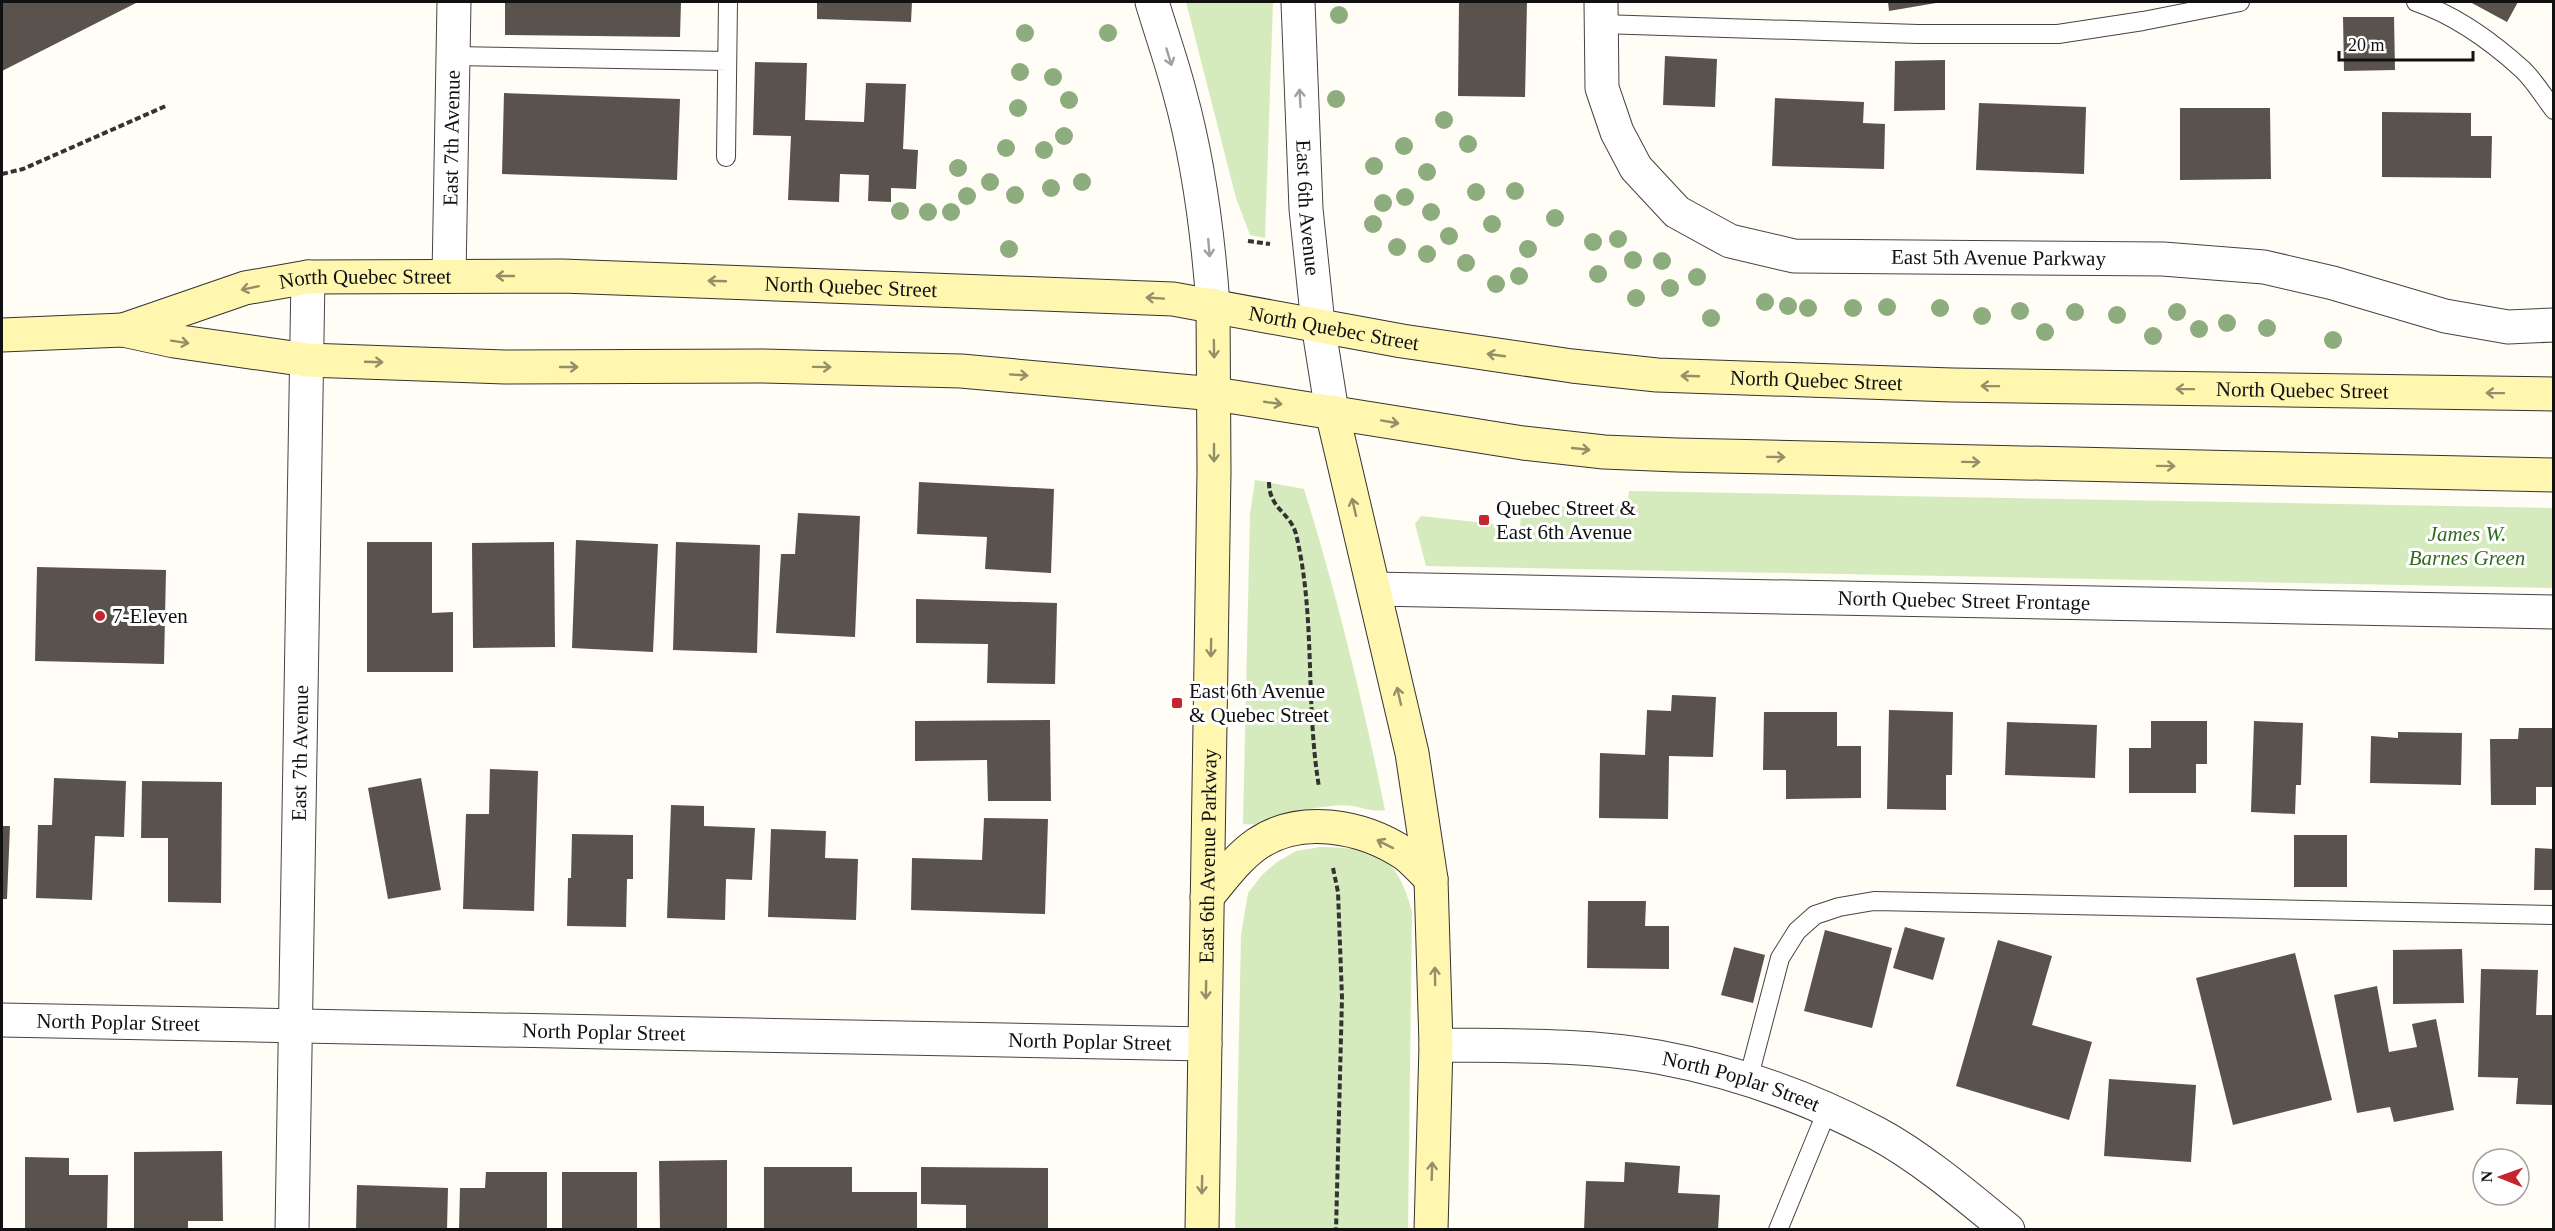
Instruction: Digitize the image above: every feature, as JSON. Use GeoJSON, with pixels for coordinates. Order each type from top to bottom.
{"type":"FeatureCollection","features":[{"type":"Feature","properties":{"kind":"main road","name":"North Quebec Street"},"geometry":{"type":"LineString","coordinates":[[123,330],[245,288],[308,277],[562,276],[1173,299],[1412,343],[1572,366],[1657,375],[1952,385],[2553,394]]}},
{"type":"Feature","properties":{"kind":"main road","name":"East 6th Avenue Parkway"},"geometry":{"type":"LineString","coordinates":[[1202,1230],[1215,394],[1213,305]]}},
{"type":"Feature","properties":{"kind":"main road","name":"North Quebec Street"},"geometry":{"type":"LineString","coordinates":[[2,335],[123,330],[174,341],[307,360],[505,367],[763,366],[940,370],[1104,382],[1215,394],[1503,440],[1604,452],[2553,475]]}},
{"type":"Feature","properties":{"kind":"main road"},"geometry":{"type":"LineString","coordinates":[[1332,412],[1412,753],[1431,879],[1436,1045],[1431,1230]]}},
{"type":"Feature","properties":{"kind":"main road"},"geometry":{"type":"LineString","coordinates":[[1207,897],[1237,861],[1257,844],[1278,832],[1325,826],[1361,832],[1386,844],[1406,855],[1431,879]]}},
{"type":"Feature","properties":{"kind":"street","name":"East 7th Avenue"},"geometry":{"type":"LineString","coordinates":[[449,276],[454,2]]}},
{"type":"Feature","properties":{"kind":"street"},"geometry":{"type":"LineString","coordinates":[[1152,2],[1181,95],[1201,186],[1209,244],[1213,305]]}},
{"type":"Feature","properties":{"kind":"street","name":"East 6th Avenue"},"geometry":{"type":"LineString","coordinates":[[1298,2],[1306,209],[1318,324],[1332,412]]}},
{"type":"Feature","properties":{"kind":"street","name":"East 5th Avenue Parkway"},"geometry":{"type":"LineString","coordinates":[[1601,13],[1602,88],[1617,132],[1636,168],[1677,212],[1730,241],[1794,256],[2163,258],[2264,267],[2333,283],[2445,316],[2508,327],[2553,325]]}},
{"type":"Feature","properties":{"kind":"street","name":"East 7th Avenue"},"geometry":{"type":"LineString","coordinates":[[292,1230],[308,277]]}},
{"type":"Feature","properties":{"kind":"street","name":"North Quebec Street Frontage"},"geometry":{"type":"LineString","coordinates":[[1374,588],[2553,612]]}},
{"type":"Feature","properties":{"kind":"street","name":"North Poplar Street"},"geometry":{"type":"LineString","coordinates":[[2,1020],[1205,1044]]}},
{"type":"Feature","properties":{"kind":"street","name":"North Poplar Street"},"geometry":{"type":"LineString","coordinates":[[1436,1045],[1600,1050],[1656,1057],[1706,1067],[1748,1080],[1789,1094],[1877,1134],[1950,1182],[2008,1230]]}},
{"type":"Feature","properties":{"kind":"lane"},"geometry":{"type":"LineString","coordinates":[[726,157],[728,2]]}},
{"type":"Feature","properties":{"kind":"lane"},"geometry":{"type":"LineString","coordinates":[[1601,13],[1918,34],[2058,34],[2143,21],[2240,2]]}},
{"type":"Feature","properties":{"kind":"lane"},"geometry":{"type":"LineString","coordinates":[[2416,2],[2453,17],[2486,40],[2523,70],[2553,110]]}},
{"type":"Feature","properties":{"kind":"lane"},"geometry":{"type":"LineString","coordinates":[[453,57],[727,61]]}},
{"type":"Feature","properties":{"kind":"lane"},"geometry":{"type":"LineString","coordinates":[[1748,1080],[1780,958],[1797,931],[1815,915],[1839,907],[1874,901],[2553,915]]}},
{"type":"Feature","properties":{"kind":"lane"},"geometry":{"type":"LineString","coordinates":[[1778,1230],[1827,1111]]}},
{"type":"Feature","properties":{"kind":"path"},"geometry":{"type":"LineString","coordinates":[[2,174],[23,169],[168,105]]}},
{"type":"Feature","properties":{"kind":"path"},"geometry":{"type":"LineString","coordinates":[[1248,241],[1270,244]]}},
{"type":"Feature","properties":{"kind":"green space"},"geometry":{"type":"Polygon","coordinates":[[[1186,2],[1273,2],[1265,238],[1250,235],[1236,198],[1186,2]]]}},
{"type":"Feature","properties":{"kind":"green space"},"geometry":{"type":"Polygon","coordinates":[[[1255,480],[1304,489],[1349,649],[1385,810],[1339,805],[1307,810],[1261,823],[1243,824],[1250,514],[1255,480]]]}},
{"type":"Feature","properties":{"kind":"green space","name":"James W. Barnes Green"},"geometry":{"type":"Polygon","coordinates":[[[1629,491],[2553,508],[2553,588],[1426,566],[1415,524],[1421,516],[1520,527],[1521,514],[1555,506],[1627,506],[1629,491]]]}},
{"type":"Feature","properties":{"kind":"green space"},"geometry":{"type":"Polygon","coordinates":[[[1320,847],[1357,849],[1382,858],[1399,877],[1412,911],[1408,1229],[1235,1230],[1241,935],[1248,893],[1262,875],[1277,862],[1296,851],[1320,847]]]}},
{"type":"Feature","properties":{"kind":"building"},"geometry":{"type":"Polygon","coordinates":[[[2,2],[138,2],[2,71],[2,2]]]}},
{"type":"Feature","properties":{"kind":"building"},"geometry":{"type":"Polygon","coordinates":[[[505,2],[681,2],[680,37],[505,35],[505,2]]]}},
{"type":"Feature","properties":{"kind":"building"},"geometry":{"type":"Polygon","coordinates":[[[817,2],[912,2],[911,22],[817,19],[817,2]]]}},
{"type":"Feature","properties":{"kind":"building"},"geometry":{"type":"Polygon","coordinates":[[[1459,2],[1527,2],[1525,97],[1458,96],[1459,2]]]}},
{"type":"Feature","properties":{"kind":"building"},"geometry":{"type":"Polygon","coordinates":[[[1888,2],[1936,2],[1936,3],[1889,11],[1888,2]]]}},
{"type":"Feature","properties":{"kind":"building"},"geometry":{"type":"Polygon","coordinates":[[[2470,2],[2518,2],[2507,22],[2470,2]]]}},
{"type":"Feature","properties":{"kind":"building"},"geometry":{"type":"Polygon","coordinates":[[[2343,17],[2394,17],[2395,70],[2344,71],[2343,17]]]}},
{"type":"Feature","properties":{"kind":"building"},"geometry":{"type":"Polygon","coordinates":[[[1665,56],[1717,59],[1715,107],[1663,105],[1665,56]]]}},
{"type":"Feature","properties":{"kind":"building"},"geometry":{"type":"Polygon","coordinates":[[[1945,60],[1945,110],[1894,111],[1895,61],[1945,60]]]}},
{"type":"Feature","properties":{"kind":"building"},"geometry":{"type":"Polygon","coordinates":[[[755,62],[807,63],[805,120],[864,122],[866,83],[906,84],[903,149],[918,150],[916,189],[891,188],[891,202],[868,201],[869,175],[840,174],[839,202],[788,200],[791,136],[753,135],[755,62]]]}},
{"type":"Feature","properties":{"kind":"building"},"geometry":{"type":"Polygon","coordinates":[[[504,93],[680,99],[677,180],[502,174],[504,93]]]}},
{"type":"Feature","properties":{"kind":"building"},"geometry":{"type":"Polygon","coordinates":[[[1775,98],[1864,102],[1863,123],[1885,124],[1884,169],[1772,166],[1775,98]]]}},
{"type":"Feature","properties":{"kind":"building"},"geometry":{"type":"Polygon","coordinates":[[[1979,103],[2086,107],[2084,174],[1976,170],[1979,103]]]}},
{"type":"Feature","properties":{"kind":"building"},"geometry":{"type":"Polygon","coordinates":[[[2180,108],[2270,108],[2271,179],[2180,180],[2180,108]]]}},
{"type":"Feature","properties":{"kind":"building"},"geometry":{"type":"Polygon","coordinates":[[[2382,112],[2471,113],[2471,136],[2492,136],[2491,178],[2382,177],[2382,112]]]}},
{"type":"Feature","properties":{"kind":"building"},"geometry":{"type":"Polygon","coordinates":[[[919,482],[1054,489],[1051,573],[985,569],[987,537],[917,534],[919,482]]]}},
{"type":"Feature","properties":{"kind":"building"},"geometry":{"type":"Polygon","coordinates":[[[798,513],[860,516],[855,637],[776,633],[781,554],[795,554],[798,513]]]}},
{"type":"Feature","properties":{"kind":"building"},"geometry":{"type":"Polygon","coordinates":[[[576,540],[658,544],[653,652],[572,648],[576,540]]]}},
{"type":"Feature","properties":{"kind":"building"},"geometry":{"type":"Polygon","coordinates":[[[367,542],[432,542],[432,613],[453,612],[453,672],[367,672],[367,542]]]}},
{"type":"Feature","properties":{"kind":"building"},"geometry":{"type":"Polygon","coordinates":[[[554,542],[555,647],[473,648],[472,543],[554,542]]]}},
{"type":"Feature","properties":{"kind":"building"},"geometry":{"type":"Polygon","coordinates":[[[676,542],[760,545],[757,653],[673,650],[676,542]]]}},
{"type":"Feature","properties":{"kind":"building","name":"7-Eleven"},"geometry":{"type":"Polygon","coordinates":[[[37,567],[166,570],[164,664],[35,661],[37,567]]]}},
{"type":"Feature","properties":{"kind":"building"},"geometry":{"type":"Polygon","coordinates":[[[916,599],[1057,603],[1055,684],[987,683],[988,644],[916,643],[916,599]]]}},
{"type":"Feature","properties":{"kind":"building"},"geometry":{"type":"Polygon","coordinates":[[[1672,695],[1716,697],[1713,757],[1669,756],[1668,819],[1599,818],[1600,753],[1645,755],[1647,710],[1671,711],[1672,695]]]}},
{"type":"Feature","properties":{"kind":"building"},"geometry":{"type":"Polygon","coordinates":[[[1889,710],[1953,712],[1952,775],[1946,775],[1946,810],[1887,809],[1889,710]]]}},
{"type":"Feature","properties":{"kind":"building"},"geometry":{"type":"Polygon","coordinates":[[[1764,712],[1837,712],[1837,746],[1861,746],[1861,798],[1786,799],[1786,770],[1763,770],[1764,712]]]}},
{"type":"Feature","properties":{"kind":"building"},"geometry":{"type":"Polygon","coordinates":[[[1050,720],[1051,801],[988,801],[987,760],[915,761],[915,721],[1050,720]]]}},
{"type":"Feature","properties":{"kind":"building"},"geometry":{"type":"Polygon","coordinates":[[[2151,721],[2207,721],[2207,764],[2196,764],[2196,793],[2129,793],[2129,748],[2151,748],[2151,721]]]}},
{"type":"Feature","properties":{"kind":"building"},"geometry":{"type":"Polygon","coordinates":[[[2254,721],[2303,723],[2301,785],[2296,785],[2295,814],[2251,812],[2254,721]]]}},
{"type":"Feature","properties":{"kind":"building"},"geometry":{"type":"Polygon","coordinates":[[[2007,722],[2097,725],[2095,778],[2005,775],[2007,722]]]}},
{"type":"Feature","properties":{"kind":"building"},"geometry":{"type":"Polygon","coordinates":[[[2519,728],[2554,728],[2554,787],[2536,787],[2536,805],[2491,805],[2490,739],[2518,739],[2519,728]]]}},
{"type":"Feature","properties":{"kind":"building"},"geometry":{"type":"Polygon","coordinates":[[[2398,732],[2462,733],[2461,785],[2370,783],[2371,736],[2398,738],[2398,732]]]}},
{"type":"Feature","properties":{"kind":"building"},"geometry":{"type":"Polygon","coordinates":[[[490,769],[538,771],[534,911],[463,909],[466,814],[489,814],[490,769]]]}},
{"type":"Feature","properties":{"kind":"building"},"geometry":{"type":"Polygon","coordinates":[[[54,778],[126,781],[124,837],[95,836],[92,900],[36,898],[38,825],[52,825],[54,778]]]}},
{"type":"Feature","properties":{"kind":"building"},"geometry":{"type":"Polygon","coordinates":[[[421,778],[441,890],[388,899],[368,788],[421,778]]]}},
{"type":"Feature","properties":{"kind":"building"},"geometry":{"type":"Polygon","coordinates":[[[142,781],[222,782],[221,903],[168,902],[168,838],[141,838],[142,781]]]}},
{"type":"Feature","properties":{"kind":"building"},"geometry":{"type":"Polygon","coordinates":[[[671,805],[704,806],[704,826],[755,828],[752,880],[726,879],[725,920],[667,918],[671,805]]]}},
{"type":"Feature","properties":{"kind":"building"},"geometry":{"type":"Polygon","coordinates":[[[984,818],[1048,819],[1045,914],[911,910],[912,858],[982,860],[984,818]]]}},
{"type":"Feature","properties":{"kind":"building"},"geometry":{"type":"Polygon","coordinates":[[[2,826],[10,826],[7,899],[2,899],[2,826]]]}},
{"type":"Feature","properties":{"kind":"building"},"geometry":{"type":"Polygon","coordinates":[[[771,829],[826,831],[825,858],[858,859],[856,920],[768,917],[771,829]]]}},
{"type":"Feature","properties":{"kind":"building"},"geometry":{"type":"Polygon","coordinates":[[[572,834],[633,835],[633,879],[627,879],[626,927],[567,926],[572,834]]]}},
{"type":"Feature","properties":{"kind":"building"},"geometry":{"type":"Polygon","coordinates":[[[2294,835],[2347,835],[2347,887],[2294,887],[2294,835]]]}},
{"type":"Feature","properties":{"kind":"building"},"geometry":{"type":"Polygon","coordinates":[[[2535,848],[2554,849],[2554,890],[2534,890],[2535,848]]]}},
{"type":"Feature","properties":{"kind":"building"},"geometry":{"type":"Polygon","coordinates":[[[1588,901],[1646,901],[1645,926],[1669,926],[1669,969],[1587,968],[1588,901]]]}},
{"type":"Feature","properties":{"kind":"building"},"geometry":{"type":"Polygon","coordinates":[[[1905,927],[1945,938],[1933,980],[1893,968],[1905,927]]]}},
{"type":"Feature","properties":{"kind":"building"},"geometry":{"type":"Polygon","coordinates":[[[1825,930],[1892,948],[1872,1028],[1804,1011],[1825,930]]]}},
{"type":"Feature","properties":{"kind":"building"},"geometry":{"type":"Polygon","coordinates":[[[1998,940],[2052,956],[2032,1025],[2092,1042],[2069,1120],[1956,1086],[1998,940]]]}},
{"type":"Feature","properties":{"kind":"building"},"geometry":{"type":"Polygon","coordinates":[[[1734,947],[1765,955],[1753,1003],[1721,995],[1734,947]]]}},
{"type":"Feature","properties":{"kind":"building"},"geometry":{"type":"Polygon","coordinates":[[[2462,949],[2464,1003],[2393,1004],[2393,950],[2462,949]]]}},
{"type":"Feature","properties":{"kind":"building"},"geometry":{"type":"Polygon","coordinates":[[[2295,953],[2332,1100],[2233,1125],[2196,978],[2295,953]]]}},
{"type":"Feature","properties":{"kind":"building"},"geometry":{"type":"Polygon","coordinates":[[[2481,969],[2538,970],[2536,1015],[2554,1015],[2554,1105],[2516,1104],[2518,1078],[2478,1077],[2481,969]]]}},
{"type":"Feature","properties":{"kind":"building"},"geometry":{"type":"Polygon","coordinates":[[[2377,986],[2389,1052],[2417,1047],[2412,1024],[2436,1019],[2454,1110],[2394,1122],[2390,1107],[2357,1113],[2334,995],[2377,986]]]}},
{"type":"Feature","properties":{"kind":"building"},"geometry":{"type":"Polygon","coordinates":[[[2109,1079],[2196,1085],[2191,1162],[2104,1156],[2109,1079]]]}},
{"type":"Feature","properties":{"kind":"building"},"geometry":{"type":"Polygon","coordinates":[[[222,1151],[223,1221],[188,1221],[188,1230],[134,1230],[134,1152],[222,1151]]]}},
{"type":"Feature","properties":{"kind":"building"},"geometry":{"type":"Polygon","coordinates":[[[25,1157],[69,1158],[69,1175],[108,1175],[107,1230],[25,1230],[25,1157]]]}},
{"type":"Feature","properties":{"kind":"building"},"geometry":{"type":"Polygon","coordinates":[[[727,1160],[727,1230],[660,1230],[659,1161],[727,1160]]]}},
{"type":"Feature","properties":{"kind":"building"},"geometry":{"type":"Polygon","coordinates":[[[1625,1162],[1680,1166],[1678,1193],[1720,1195],[1718,1230],[1584,1230],[1586,1181],[1624,1182],[1625,1162]]]}},
{"type":"Feature","properties":{"kind":"building"},"geometry":{"type":"Polygon","coordinates":[[[764,1167],[852,1167],[852,1192],[917,1192],[917,1230],[764,1230],[764,1167]]]}},
{"type":"Feature","properties":{"kind":"building"},"geometry":{"type":"Polygon","coordinates":[[[921,1167],[1048,1168],[1048,1230],[966,1230],[966,1205],[921,1204],[921,1167]]]}},
{"type":"Feature","properties":{"kind":"building"},"geometry":{"type":"Polygon","coordinates":[[[486,1172],[547,1172],[547,1230],[459,1230],[460,1188],[485,1188],[486,1172]]]}},
{"type":"Feature","properties":{"kind":"building"},"geometry":{"type":"Polygon","coordinates":[[[562,1172],[637,1172],[637,1230],[562,1230],[562,1172]]]}},
{"type":"Feature","properties":{"kind":"building"},"geometry":{"type":"Polygon","coordinates":[[[357,1185],[448,1188],[447,1230],[356,1230],[357,1185]]]}},
{"type":"Feature","properties":{"kind":"place","name":"Quebec Street & East 6th Avenue"},"geometry":{"type":"Point","coordinates":[1484,520]}},
{"type":"Feature","properties":{"kind":"place","name":"7-Eleven"},"geometry":{"type":"Point","coordinates":[100,616]}},
{"type":"Feature","properties":{"kind":"place","name":"East 6th Avenue & Quebec Street"},"geometry":{"type":"Point","coordinates":[1177,703]}}]}
